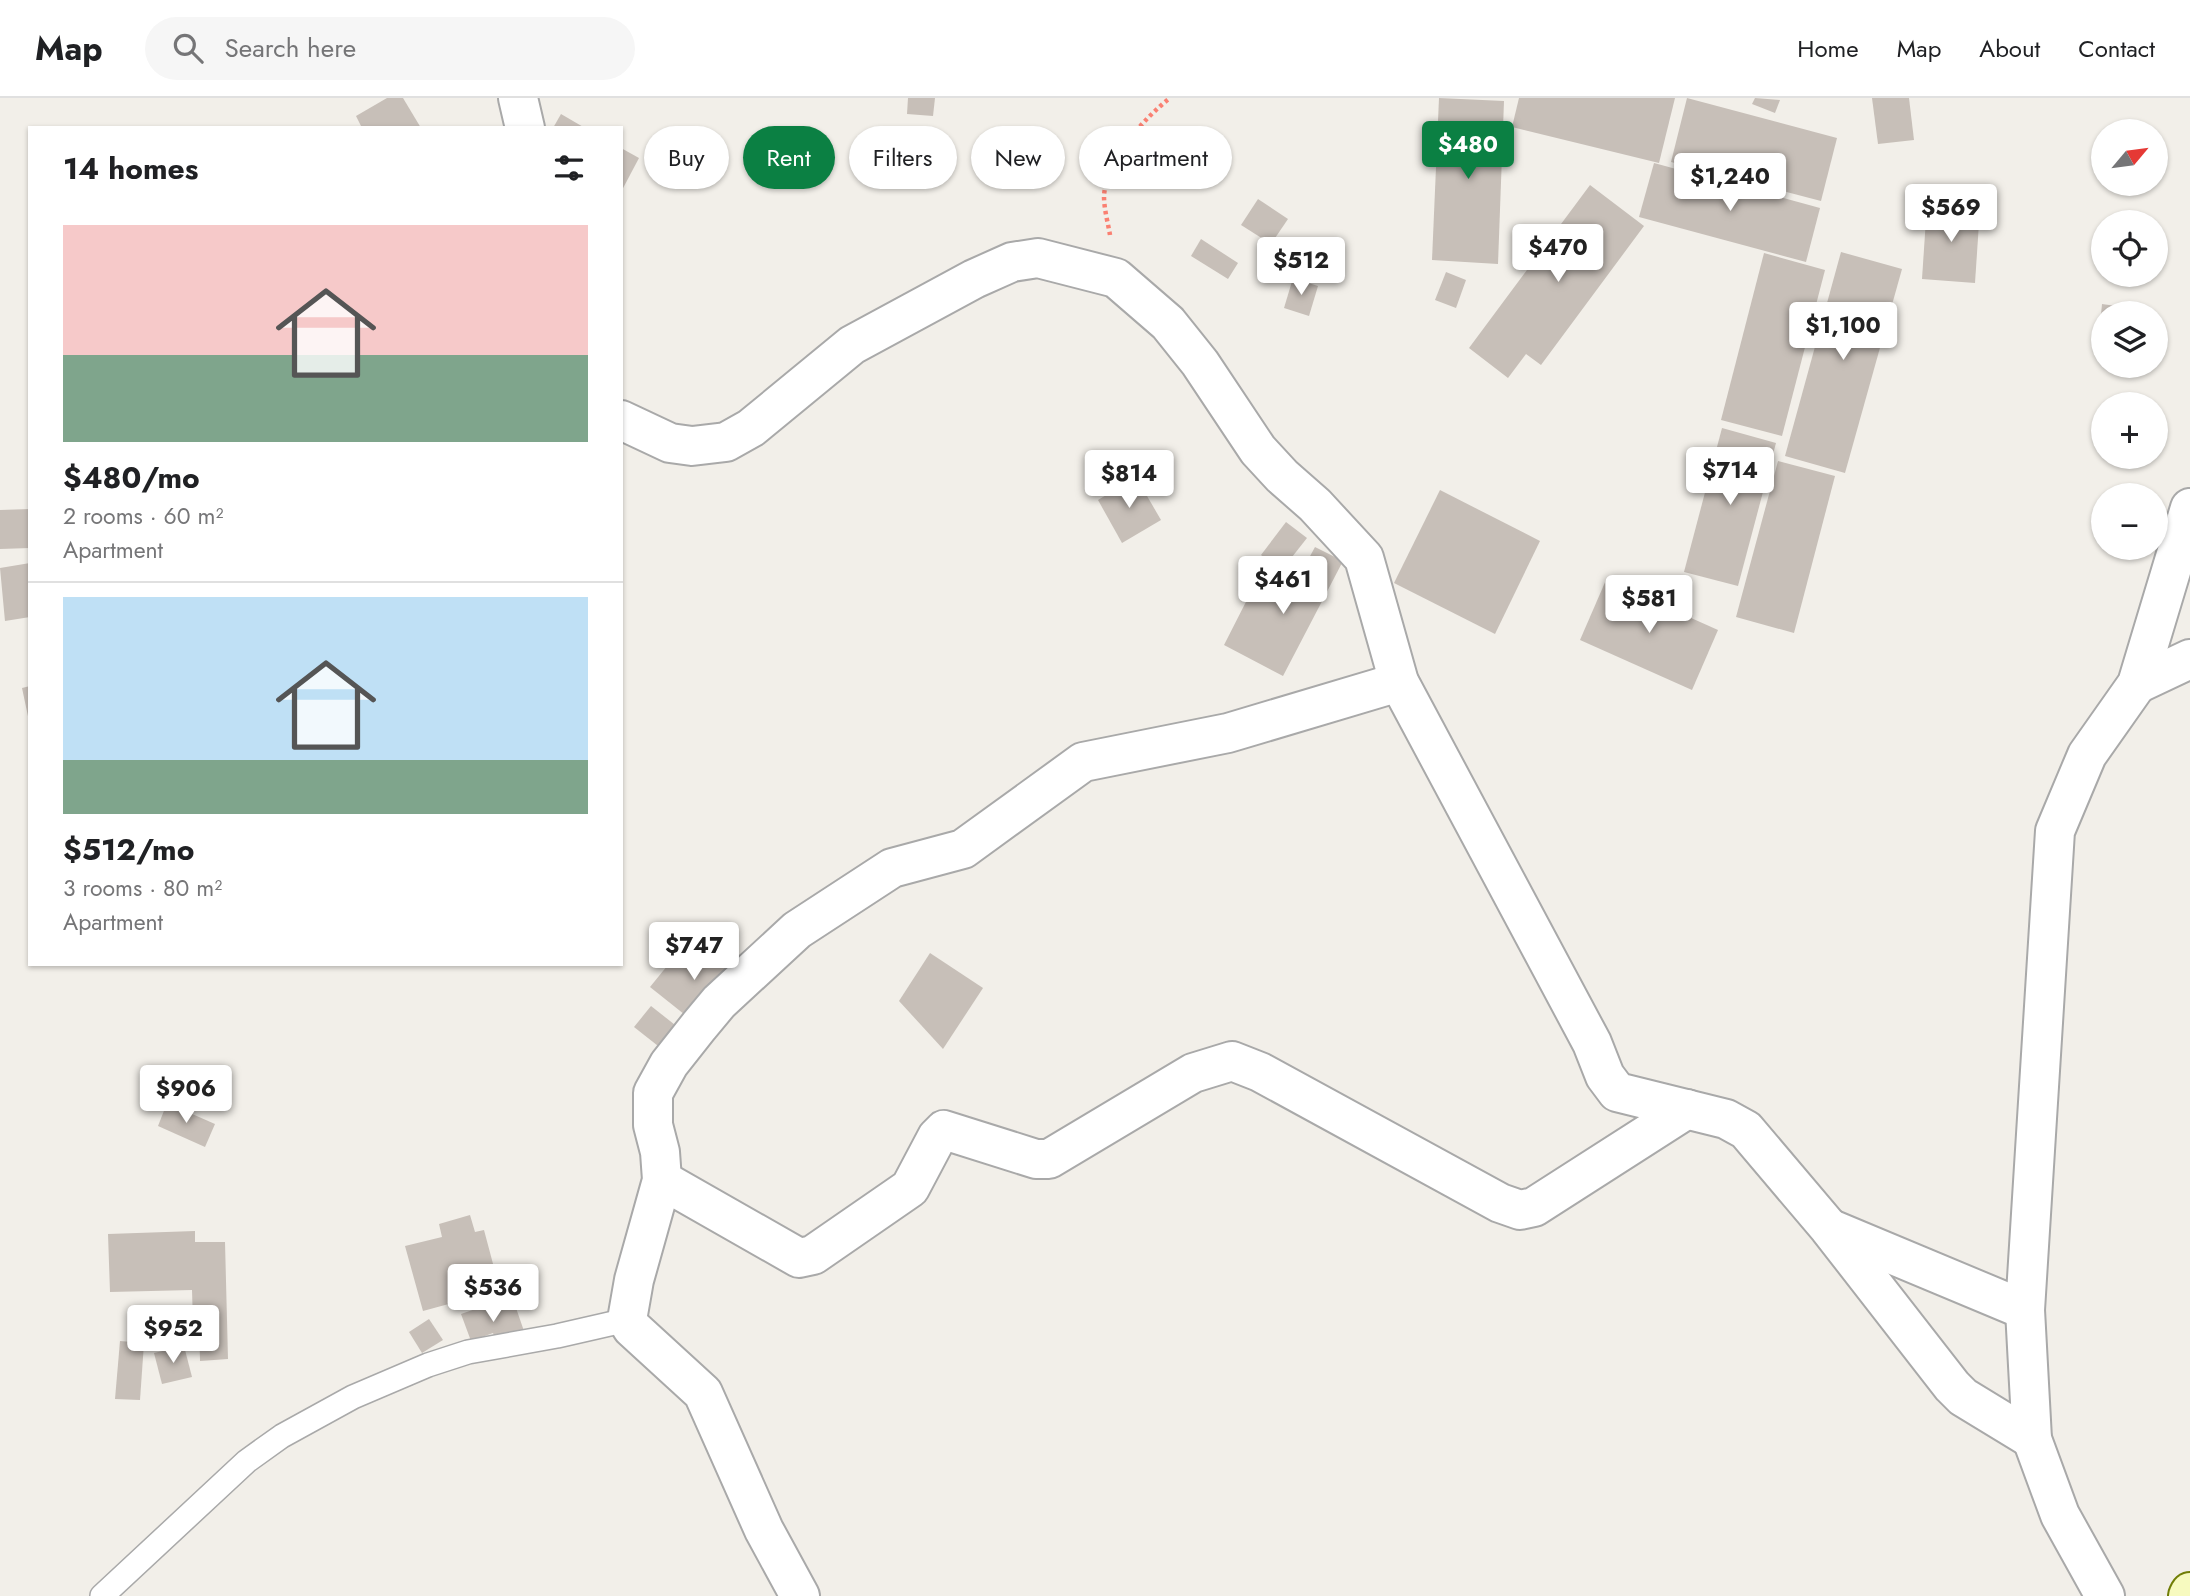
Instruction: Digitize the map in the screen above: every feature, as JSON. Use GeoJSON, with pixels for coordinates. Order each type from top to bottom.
{"type":"FeatureCollection","features":[{"type":"Feature","properties":{"kind":"street"},"geometry":{"type":"LineString","coordinates":[[517,98],[524,126]]}},
{"type":"Feature","properties":{"kind":"street"},"geometry":{"type":"LineString","coordinates":[[623,421],[670,443],[692,446],[726,442],[751,428],[852,345],[974,279],[1012,262],[1038,258],[1116,278],[1168,323],[1200,363],[1258,450],[1364,558],[1399,682],[1585,1031],[1605,1076],[1617,1092],[1726,1119],[1745,1130],[1829,1228],[1952,1386],[1963,1397],[2032,1438]]}},
{"type":"Feature","properties":{"kind":"street"},"geometry":{"type":"LineString","coordinates":[[2105,1596],[2060,1516],[2032,1438],[2025,1310],[2055,831],[2087,755],[2137,684],[2190,508]]}},
{"type":"Feature","properties":{"kind":"street"},"geometry":{"type":"LineString","coordinates":[[2137,684],[2190,659]]}},
{"type":"Feature","properties":{"kind":"street"},"geometry":{"type":"LineString","coordinates":[[800,1596],[764,1530],[702,1393],[627,1320],[634,1280],[662,1180],[652,1106],[653,1093],[663,1074],[719,1002],[797,930],[892,868],[963,849],[1083,761],[1228,733],[1399,682]]}},
{"type":"Feature","properties":{"kind":"street"},"geometry":{"type":"LineString","coordinates":[[662,1180],[799,1258],[813,1255],[910,1188],[944,1130],[1036,1160],[1049,1159],[1193,1073],[1232,1061],[1260,1072],[1500,1203],[1520,1210],[1534,1208],[1687,1109]]}},
{"type":"Feature","properties":{"kind":"street"},"geometry":{"type":"LineString","coordinates":[[1829,1228],[2025,1310]]}},
{"type":"Feature","properties":{"kind":"lane"},"geometry":{"type":"LineString","coordinates":[[103,1596],[247,1461],[282,1436],[353,1397],[428,1365],[468,1352],[627,1320]]}},
{"type":"Feature","properties":{"kind":"path"},"geometry":{"type":"LineString","coordinates":[[1116,278],[1104,195],[1114,163],[1125,145],[1153,111],[1170,98]]}},
{"type":"Feature","properties":{"kind":"building"},"geometry":{"type":"Polygon","coordinates":[[[387,98],[403,98],[420,126],[361,126],[356,116],[387,98]]]}},
{"type":"Feature","properties":{"kind":"building"},"geometry":{"type":"Polygon","coordinates":[[[908,98],[935,98],[933,116],[907,114],[908,98]]]}},
{"type":"Feature","properties":{"kind":"building"},"geometry":{"type":"Polygon","coordinates":[[[1439,98],[1504,101],[1498,264],[1432,260],[1439,98]]]}},
{"type":"Feature","properties":{"kind":"building"},"geometry":{"type":"Polygon","coordinates":[[[1519,98],[1675,98],[1659,163],[1512,127],[1519,98]]]}},
{"type":"Feature","properties":{"kind":"building"},"geometry":{"type":"Polygon","coordinates":[[[1687,98],[1837,138],[1821,201],[1671,162],[1687,98]]]}},
{"type":"Feature","properties":{"kind":"building"},"geometry":{"type":"Polygon","coordinates":[[[1755,98],[1780,100],[1775,113],[1752,104],[1755,98]]]}},
{"type":"Feature","properties":{"kind":"building"},"geometry":{"type":"Polygon","coordinates":[[[1872,98],[1909,98],[1914,140],[1878,144],[1872,98]]]}},
{"type":"Feature","properties":{"kind":"building"},"geometry":{"type":"Polygon","coordinates":[[[561,114],[582,126],[554,126],[561,114]]]}},
{"type":"Feature","properties":{"kind":"building"},"geometry":{"type":"Polygon","coordinates":[[[623,149],[639,158],[623,188],[623,149]]]}},
{"type":"Feature","properties":{"kind":"building"},"geometry":{"type":"Polygon","coordinates":[[[1654,163],[1820,208],[1806,262],[1639,217],[1654,163]]]}},
{"type":"Feature","properties":{"kind":"building"},"geometry":{"type":"Polygon","coordinates":[[[1590,185],[1644,226],[1541,365],[1526,354],[1508,378],[1469,348],[1590,185]]]}},
{"type":"Feature","properties":{"kind":"building"},"geometry":{"type":"Polygon","coordinates":[[[1258,199],[1288,219],[1271,244],[1241,225],[1258,199]]]}},
{"type":"Feature","properties":{"kind":"building"},"geometry":{"type":"Polygon","coordinates":[[[1927,204],[1980,208],[1975,283],[1922,279],[1927,204]]]}},
{"type":"Feature","properties":{"kind":"building"},"geometry":{"type":"Polygon","coordinates":[[[1201,239],[1238,263],[1228,279],[1191,256],[1201,239]]]}},
{"type":"Feature","properties":{"kind":"building"},"geometry":{"type":"Polygon","coordinates":[[[1841,252],[1902,269],[1845,473],[1785,456],[1841,252]]]}},
{"type":"Feature","properties":{"kind":"building"},"geometry":{"type":"Polygon","coordinates":[[[1764,253],[1825,270],[1782,436],[1721,420],[1764,253]]]}},
{"type":"Feature","properties":{"kind":"building"},"geometry":{"type":"Polygon","coordinates":[[[1446,272],[1466,280],[1456,308],[1435,300],[1446,272]]]}},
{"type":"Feature","properties":{"kind":"building"},"geometry":{"type":"Polygon","coordinates":[[[1293,278],[1318,286],[1309,316],[1284,308],[1293,278]]]}},
{"type":"Feature","properties":{"kind":"building"},"geometry":{"type":"Polygon","coordinates":[[[1722,428],[1776,443],[1738,586],[1684,572],[1722,428]]]}},
{"type":"Feature","properties":{"kind":"building"},"geometry":{"type":"Polygon","coordinates":[[[1778,461],[1835,476],[1794,633],[1736,617],[1778,461]]]}},
{"type":"Feature","properties":{"kind":"building"},"geometry":{"type":"Polygon","coordinates":[[[1136,477],[1161,520],[1122,543],[1098,500],[1136,477]]]}},
{"type":"Feature","properties":{"kind":"building"},"geometry":{"type":"Polygon","coordinates":[[[1440,490],[1540,541],[1495,634],[1394,583],[1440,490]]]}},
{"type":"Feature","properties":{"kind":"building"},"geometry":{"type":"Polygon","coordinates":[[[28,509],[28,548],[0,549],[0,510],[28,509]]]}},
{"type":"Feature","properties":{"kind":"building"},"geometry":{"type":"Polygon","coordinates":[[[1286,522],[1307,538],[1281,571],[1261,555],[1286,522]]]}},
{"type":"Feature","properties":{"kind":"building"},"geometry":{"type":"Polygon","coordinates":[[[1315,547],[1343,561],[1283,676],[1224,645],[1252,590],[1283,606],[1315,547]]]}},
{"type":"Feature","properties":{"kind":"building"},"geometry":{"type":"Polygon","coordinates":[[[28,563],[28,617],[5,621],[0,568],[28,563]]]}},
{"type":"Feature","properties":{"kind":"building"},"geometry":{"type":"Polygon","coordinates":[[[1606,580],[1718,630],[1692,690],[1580,640],[1606,580]]]}},
{"type":"Feature","properties":{"kind":"building"},"geometry":{"type":"Polygon","coordinates":[[[28,686],[28,716],[22,688],[28,686]]]}},
{"type":"Feature","properties":{"kind":"building"},"geometry":{"type":"Polygon","coordinates":[[[689,939],[737,977],[699,1026],[650,987],[689,939]]]}},
{"type":"Feature","properties":{"kind":"building"},"geometry":{"type":"Polygon","coordinates":[[[930,953],[983,988],[943,1049],[899,1001],[930,953]]]}},
{"type":"Feature","properties":{"kind":"building"},"geometry":{"type":"Polygon","coordinates":[[[651,1006],[684,1032],[667,1053],[634,1027],[651,1006]]]}},
{"type":"Feature","properties":{"kind":"building"},"geometry":{"type":"Polygon","coordinates":[[[167,1103],[215,1124],[205,1147],[158,1126],[167,1103]]]}},
{"type":"Feature","properties":{"kind":"building"},"geometry":{"type":"Polygon","coordinates":[[[470,1215],[475,1232],[484,1230],[500,1290],[423,1311],[405,1246],[442,1237],[439,1224],[470,1215]]]}},
{"type":"Feature","properties":{"kind":"building"},"geometry":{"type":"Polygon","coordinates":[[[195,1231],[195,1242],[225,1242],[228,1359],[200,1361],[199,1323],[193,1323],[192,1290],[110,1292],[108,1234],[195,1231]]]}},
{"type":"Feature","properties":{"kind":"building"},"geometry":{"type":"Polygon","coordinates":[[[487,1305],[490,1313],[515,1305],[525,1334],[497,1343],[493,1333],[471,1341],[461,1314],[487,1305]]]}},
{"type":"Feature","properties":{"kind":"building"},"geometry":{"type":"Polygon","coordinates":[[[130,1309],[177,1312],[175,1335],[129,1332],[130,1309]]]}},
{"type":"Feature","properties":{"kind":"building"},"geometry":{"type":"Polygon","coordinates":[[[429,1319],[443,1340],[422,1353],[409,1332],[429,1319]]]}},
{"type":"Feature","properties":{"kind":"building"},"geometry":{"type":"Polygon","coordinates":[[[120,1341],[144,1343],[140,1400],[115,1399],[120,1341]]]}},
{"type":"Feature","properties":{"kind":"building"},"geometry":{"type":"Polygon","coordinates":[[[184,1346],[192,1377],[162,1384],[154,1353],[184,1346]]]}}]}
